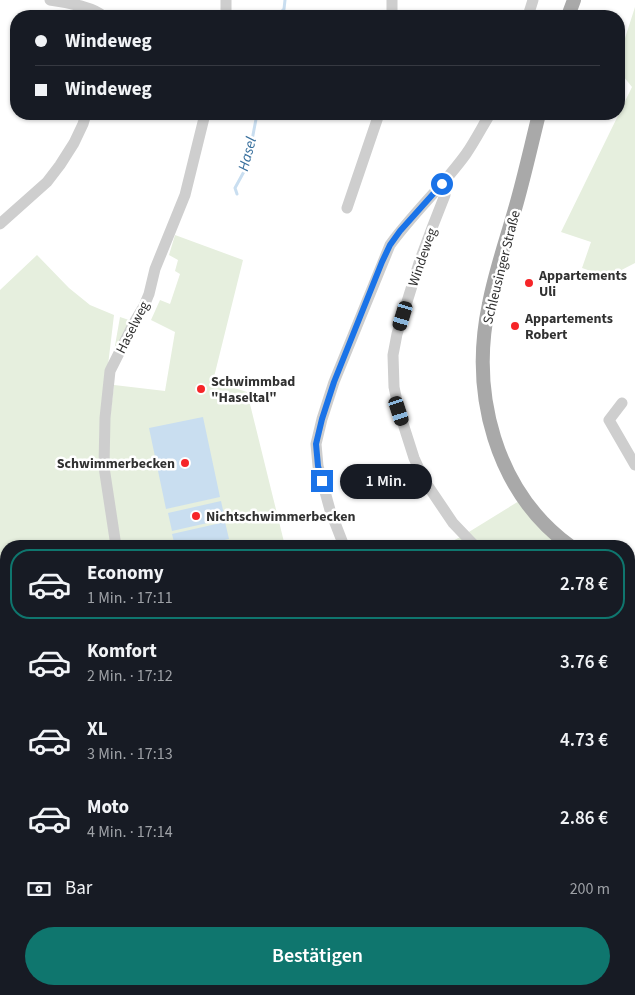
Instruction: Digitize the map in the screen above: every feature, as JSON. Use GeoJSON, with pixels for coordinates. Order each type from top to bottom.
{"type":"FeatureCollection","features":[{"type":"Feature","properties":{"kind":"main road","name":"Schleusinger Straße"},"geometry":{"type":"LineString","coordinates":[[537,120],[489,304],[483,352],[483,382],[491,430],[508,472],[541,522],[563,540]]}},
{"type":"Feature","properties":{"kind":"street"},"geometry":{"type":"LineString","coordinates":[[50,0],[93,10]]}},
{"type":"Feature","properties":{"kind":"street"},"geometry":{"type":"LineString","coordinates":[[0,224],[47,182],[74,143],[84,120]]}},
{"type":"Feature","properties":{"kind":"street","name":"Haselweg"},"geometry":{"type":"LineString","coordinates":[[115,540],[104,467],[107,385],[110,372],[149,294],[155,269],[185,195],[204,120]]}},
{"type":"Feature","properties":{"kind":"street"},"geometry":{"type":"LineString","coordinates":[[347,208],[377,120]]}},
{"type":"Feature","properties":{"kind":"street","name":"Windeweg"},"geometry":{"type":"LineString","coordinates":[[342,540],[330,510],[318,466],[316,444],[334,382],[390,245],[467,153],[486,120]]}},
{"type":"Feature","properties":{"kind":"street","name":"Windeweg"},"geometry":{"type":"LineString","coordinates":[[441,185],[445,195],[420,260],[393,355],[394,387],[399,411],[414,458],[424,480],[454,523],[470,540]]}},
{"type":"Feature","properties":{"kind":"street"},"geometry":{"type":"LineString","coordinates":[[622,403],[609,420],[635,464]]}},
{"type":"Feature","properties":{"kind":"green space"},"geometry":{"type":"Polygon","coordinates":[[[635,7],[635,263],[608,277],[582,268],[591,242],[561,232],[616,120],[625,120],[625,101],[632,87],[625,78],[625,38],[635,7]]]}},
{"type":"Feature","properties":{"kind":"green space","name":"Schwimmbad \"Haseltal\""},"geometry":{"type":"Polygon","coordinates":[[[175,235],[243,260],[213,381],[247,392],[284,540],[115,540],[104,467],[114,385],[165,391],[175,332],[151,320],[160,300],[170,304],[180,274],[175,271],[178,260],[169,255],[175,235]]]}},
{"type":"Feature","properties":{"kind":"green space"},"geometry":{"type":"Polygon","coordinates":[[[37,255],[69,288],[90,305],[114,315],[106,382],[112,540],[0,540],[0,290],[37,255]]]}},
{"type":"Feature","properties":{"kind":"green space"},"geometry":{"type":"Polygon","coordinates":[[[120,317],[132,321],[113,357],[120,317]]]}},
{"type":"Feature","properties":{"kind":"green space"},"geometry":{"type":"Polygon","coordinates":[[[524,498],[564,540],[454,540],[524,498]]]}},
{"type":"Feature","properties":{"kind":"water","name":"Schwimmerbecken"},"geometry":{"type":"Polygon","coordinates":[[[203,417],[220,497],[166,509],[149,428],[203,417]]]}},
{"type":"Feature","properties":{"kind":"water","name":"Nichtschwimmerbecken"},"geometry":{"type":"Polygon","coordinates":[[[221,501],[225,519],[172,531],[168,513],[221,501]]]}},
{"type":"Feature","properties":{"kind":"water"},"geometry":{"type":"Polygon","coordinates":[[[225,522],[229,539],[174,540],[172,534],[225,522]]]}},
{"type":"Feature","properties":{"kind":"waterway","name":"Hasel"},"geometry":{"type":"LineString","coordinates":[[283,10],[285,0]]}},
{"type":"Feature","properties":{"kind":"waterway","name":"Hasel"},"geometry":{"type":"LineString","coordinates":[[237,194],[235,188],[247,166],[256,120]]}},
{"type":"Feature","properties":{"kind":"place","name":"Appartements Uli"},"geometry":{"type":"Point","coordinates":[529,283]}},
{"type":"Feature","properties":{"kind":"place","name":"Appartements Robert"},"geometry":{"type":"Point","coordinates":[515,326]}},
{"type":"Feature","properties":{"kind":"place","name":"Schwimmbad \"Haseltal\""},"geometry":{"type":"Point","coordinates":[201,389]}},
{"type":"Feature","properties":{"kind":"place","name":"Schwimmerbecken"},"geometry":{"type":"Point","coordinates":[185,463]}},
{"type":"Feature","properties":{"kind":"place","name":"Nichtschwimmerbecken"},"geometry":{"type":"Point","coordinates":[196,516]}},
{"type":"Feature","properties":{"kind":"route"},"geometry":{"type":"LineString","coordinates":[[322,481],[318,466],[316,444],[322,419],[334,382],[382,262],[390,245],[400,231],[442,184]]}}]}
